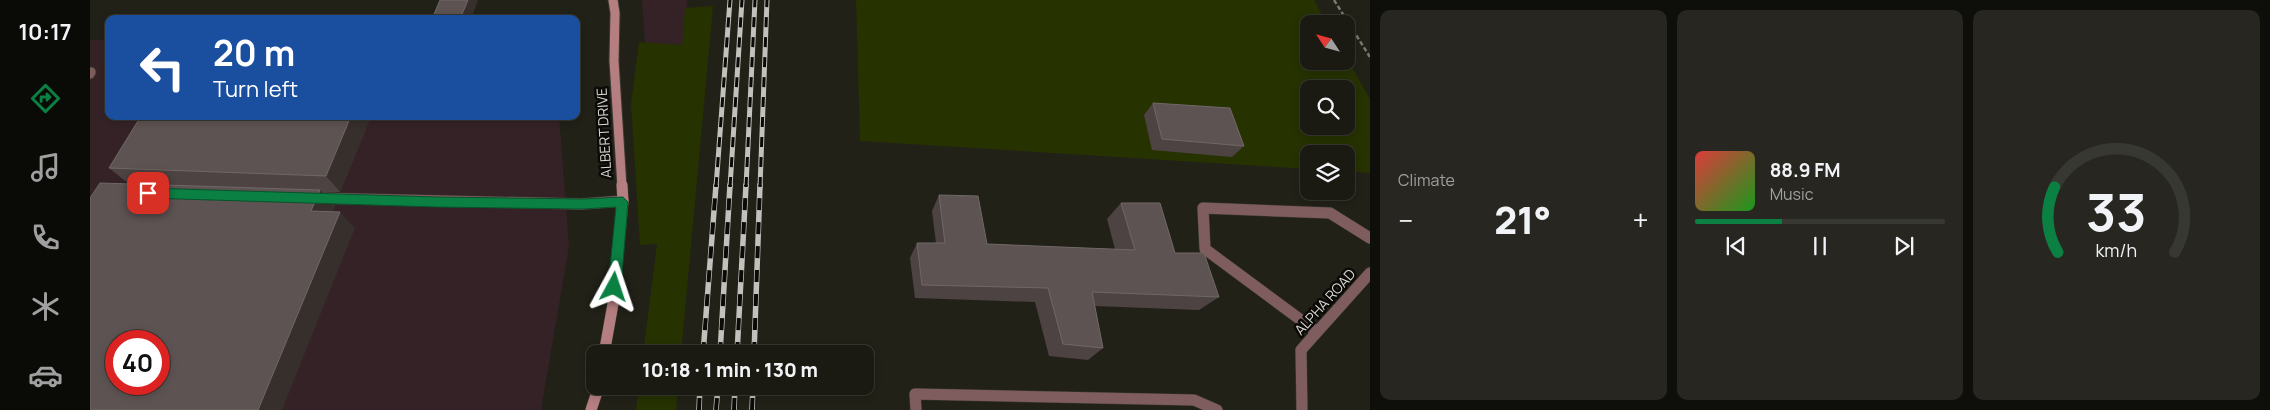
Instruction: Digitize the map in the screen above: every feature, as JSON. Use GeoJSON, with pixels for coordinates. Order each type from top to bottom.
{"type":"FeatureCollection","features":[{"type":"Feature","properties":{"kind":"street","name":"ALBERT DRIVE"},"geometry":{"type":"LineString","coordinates":[[606,345],[613,304],[623,202],[614,61],[615,13],[613,0]]}},
{"type":"Feature","properties":{"kind":"street"},"geometry":{"type":"LineString","coordinates":[[304,198],[582,204],[623,202]]}},
{"type":"Feature","properties":{"kind":"street"},"geometry":{"type":"LineString","coordinates":[[1317,332],[1205,249],[1203,208],[1330,212],[1370,238]]}},
{"type":"Feature","properties":{"kind":"street","name":"ALPHA ROAD"},"geometry":{"type":"LineString","coordinates":[[1302,410],[1301,350],[1370,273]]}},
{"type":"Feature","properties":{"kind":"street"},"geometry":{"type":"LineString","coordinates":[[916,410],[915,394],[1194,400],[1217,410]]}},
{"type":"Feature","properties":{"kind":"street"},"geometry":{"type":"LineString","coordinates":[[591,410],[596,395]]}},
{"type":"Feature","properties":{"kind":"path"},"geometry":{"type":"LineString","coordinates":[[1334,0],[1370,57]]}},
{"type":"Feature","properties":{"kind":"shaded area"},"geometry":{"type":"Polygon","coordinates":[[[642,0],[687,0],[683,45],[645,43],[642,0]]]}},
{"type":"Feature","properties":{"kind":"shaded area"},"geometry":{"type":"Polygon","coordinates":[[[90,40],[105,40],[105,120],[559,120],[569,246],[541,410],[90,410],[90,40]]]}},
{"type":"Feature","properties":{"kind":"green space"},"geometry":{"type":"Polygon","coordinates":[[[856,0],[1314,0],[1322,15],[1300,15],[1300,70],[1353,70],[1370,99],[1370,173],[1355,172],[1355,145],[1300,145],[1300,168],[860,141],[856,0]]]}},
{"type":"Feature","properties":{"kind":"green space"},"geometry":{"type":"Polygon","coordinates":[[[713,6],[682,345],[644,345],[657,244],[640,245],[631,104],[639,42],[682,45],[685,8],[713,6]]]}},
{"type":"Feature","properties":{"kind":"green space"},"geometry":{"type":"Polygon","coordinates":[[[638,395],[677,395],[676,410],[636,410],[638,395]]]}},
{"type":"Feature","properties":{"kind":"building"},"geometry":{"type":"Polygon","coordinates":[[[440,0],[468,0],[462,15],[434,15],[440,0]]]}},
{"type":"Feature","properties":{"kind":"building"},"geometry":{"type":"Polygon","coordinates":[[[1153,103],[1230,108],[1244,146],[1162,139],[1153,103]]]}},
{"type":"Feature","properties":{"kind":"building"},"geometry":{"type":"Polygon","coordinates":[[[139,120],[349,120],[326,176],[109,168],[139,120]]]}},
{"type":"Feature","properties":{"kind":"building"},"geometry":{"type":"Polygon","coordinates":[[[100,183],[320,190],[311,211],[340,212],[258,410],[90,410],[90,198],[100,183]]]}},
{"type":"Feature","properties":{"kind":"building"},"geometry":{"type":"Polygon","coordinates":[[[939,195],[978,196],[987,244],[1135,250],[1121,203],[1160,203],[1175,253],[1204,253],[1219,297],[1092,292],[1103,348],[1063,344],[1048,288],[922,285],[917,243],[945,243],[939,195]]]}},
{"type":"Feature","properties":{"kind":"railway"},"geometry":{"type":"LineString","coordinates":[[716,187],[730,0]]}},
{"type":"Feature","properties":{"kind":"railway"},"geometry":{"type":"LineString","coordinates":[[730,187],[742,0]]}},
{"type":"Feature","properties":{"kind":"railway"},"geometry":{"type":"LineString","coordinates":[[746,187],[755,0]]}},
{"type":"Feature","properties":{"kind":"railway"},"geometry":{"type":"LineString","coordinates":[[760,187],[767,0]]}},
{"type":"Feature","properties":{"kind":"railway"},"geometry":{"type":"LineString","coordinates":[[704,345],[716,185]]}},
{"type":"Feature","properties":{"kind":"railway"},"geometry":{"type":"LineString","coordinates":[[721,345],[730,185]]}},
{"type":"Feature","properties":{"kind":"railway"},"geometry":{"type":"LineString","coordinates":[[737,345],[746,185]]}},
{"type":"Feature","properties":{"kind":"railway"},"geometry":{"type":"LineString","coordinates":[[754,345],[760,185]]}},
{"type":"Feature","properties":{"kind":"railway"},"geometry":{"type":"LineString","coordinates":[[699,410],[700,395]]}},
{"type":"Feature","properties":{"kind":"railway"},"geometry":{"type":"LineString","coordinates":[[716,410],[717,395]]}},
{"type":"Feature","properties":{"kind":"railway"},"geometry":{"type":"LineString","coordinates":[[734,410],[735,395]]}},
{"type":"Feature","properties":{"kind":"railway"},"geometry":{"type":"LineString","coordinates":[[752,410],[753,395]]}},
{"type":"Feature","properties":{"kind":"route"},"geometry":{"type":"LineString","coordinates":[[148,193],[436,202],[582,204],[623,202],[614,287]]}}]}
